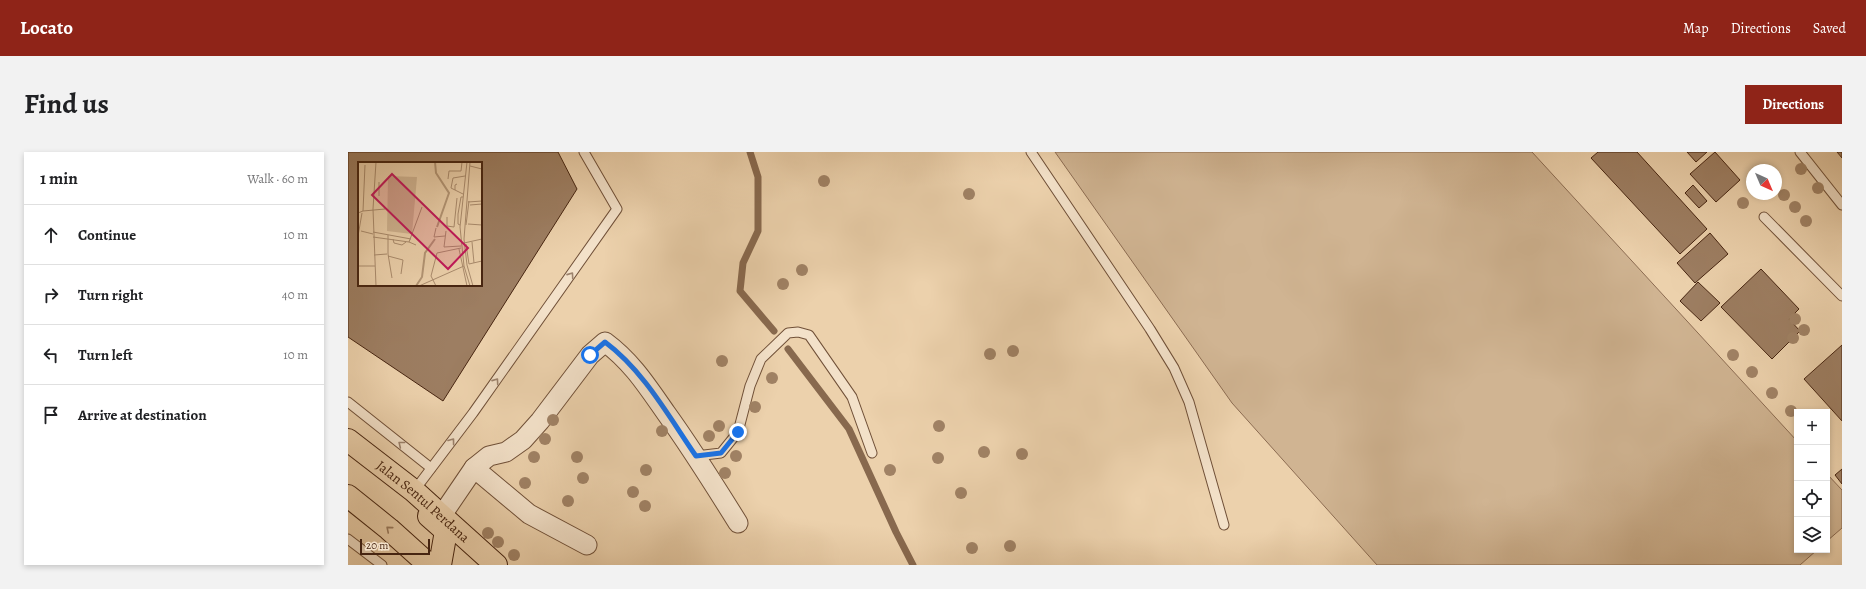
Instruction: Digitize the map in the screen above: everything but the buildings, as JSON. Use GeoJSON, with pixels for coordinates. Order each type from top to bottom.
{"type":"FeatureCollection","features":[{"type":"Feature","properties":{"kind":"main road","name":"Jalan Sentul Perdana"},"geometry":{"type":"LineString","coordinates":[[348,440],[408,486],[496,565]]}},
{"type":"Feature","properties":{"kind":"main road"},"geometry":{"type":"LineString","coordinates":[[408,486],[409,498],[446,531],[428,561]]}},
{"type":"Feature","properties":{"kind":"main road"},"geometry":{"type":"LineString","coordinates":[[348,496],[428,561],[468,554],[489,565]]}},
{"type":"Feature","properties":{"kind":"street"},"geometry":{"type":"LineString","coordinates":[[442,515],[474,468],[489,456],[506,452],[523,440],[540,422],[590,355],[605,342],[622,354],[636,371],[696,456],[738,523]]}},
{"type":"Feature","properties":{"kind":"street"},"geometry":{"type":"LineString","coordinates":[[474,468],[529,514],[587,545]]}},
{"type":"Feature","properties":{"kind":"lane"},"geometry":{"type":"LineString","coordinates":[[408,486],[431,468],[473,413],[617,209],[584,152]]}},
{"type":"Feature","properties":{"kind":"lane"},"geometry":{"type":"LineString","coordinates":[[1031,152],[1150,329],[1174,368],[1189,402],[1224,525]]}},
{"type":"Feature","properties":{"kind":"lane"},"geometry":{"type":"LineString","coordinates":[[1800,152],[1842,204]]}},
{"type":"Feature","properties":{"kind":"lane"},"geometry":{"type":"LineString","coordinates":[[1764,218],[1841,292]]}},
{"type":"Feature","properties":{"kind":"lane"},"geometry":{"type":"LineString","coordinates":[[696,456],[721,453],[738,432],[750,386],[761,358],[788,333],[798,332],[809,335],[852,397],[872,453]]}},
{"type":"Feature","properties":{"kind":"lane"},"geometry":{"type":"LineString","coordinates":[[348,402],[431,468]]}},
{"type":"Feature","properties":{"kind":"lane"},"geometry":{"type":"LineString","coordinates":[[348,539],[382,565]]}},
{"type":"Feature","properties":{"kind":"shaded area"},"geometry":{"type":"Polygon","coordinates":[[[1055,152],[1532,152],[1794,438],[1794,553],[1814,553],[1800,565],[1377,565],[1232,403],[1055,152]]]}},
{"type":"Feature","properties":{"kind":"shaded area"},"geometry":{"type":"Polygon","coordinates":[[[1830,477],[1842,490],[1842,528],[1830,538],[1830,477]]]}},
{"type":"Feature","properties":{"kind":"waterway"},"geometry":{"type":"LineString","coordinates":[[750,152],[758,177],[758,231],[743,263],[740,291],[774,331]]}},
{"type":"Feature","properties":{"kind":"waterway"},"geometry":{"type":"LineString","coordinates":[[788,349],[849,429],[896,532],[913,565]]}},
{"type":"Feature","properties":{"kind":"route"},"geometry":{"type":"LineString","coordinates":[[590,355],[605,342],[622,354],[636,371],[696,456],[721,453],[738,432]]}}]}
